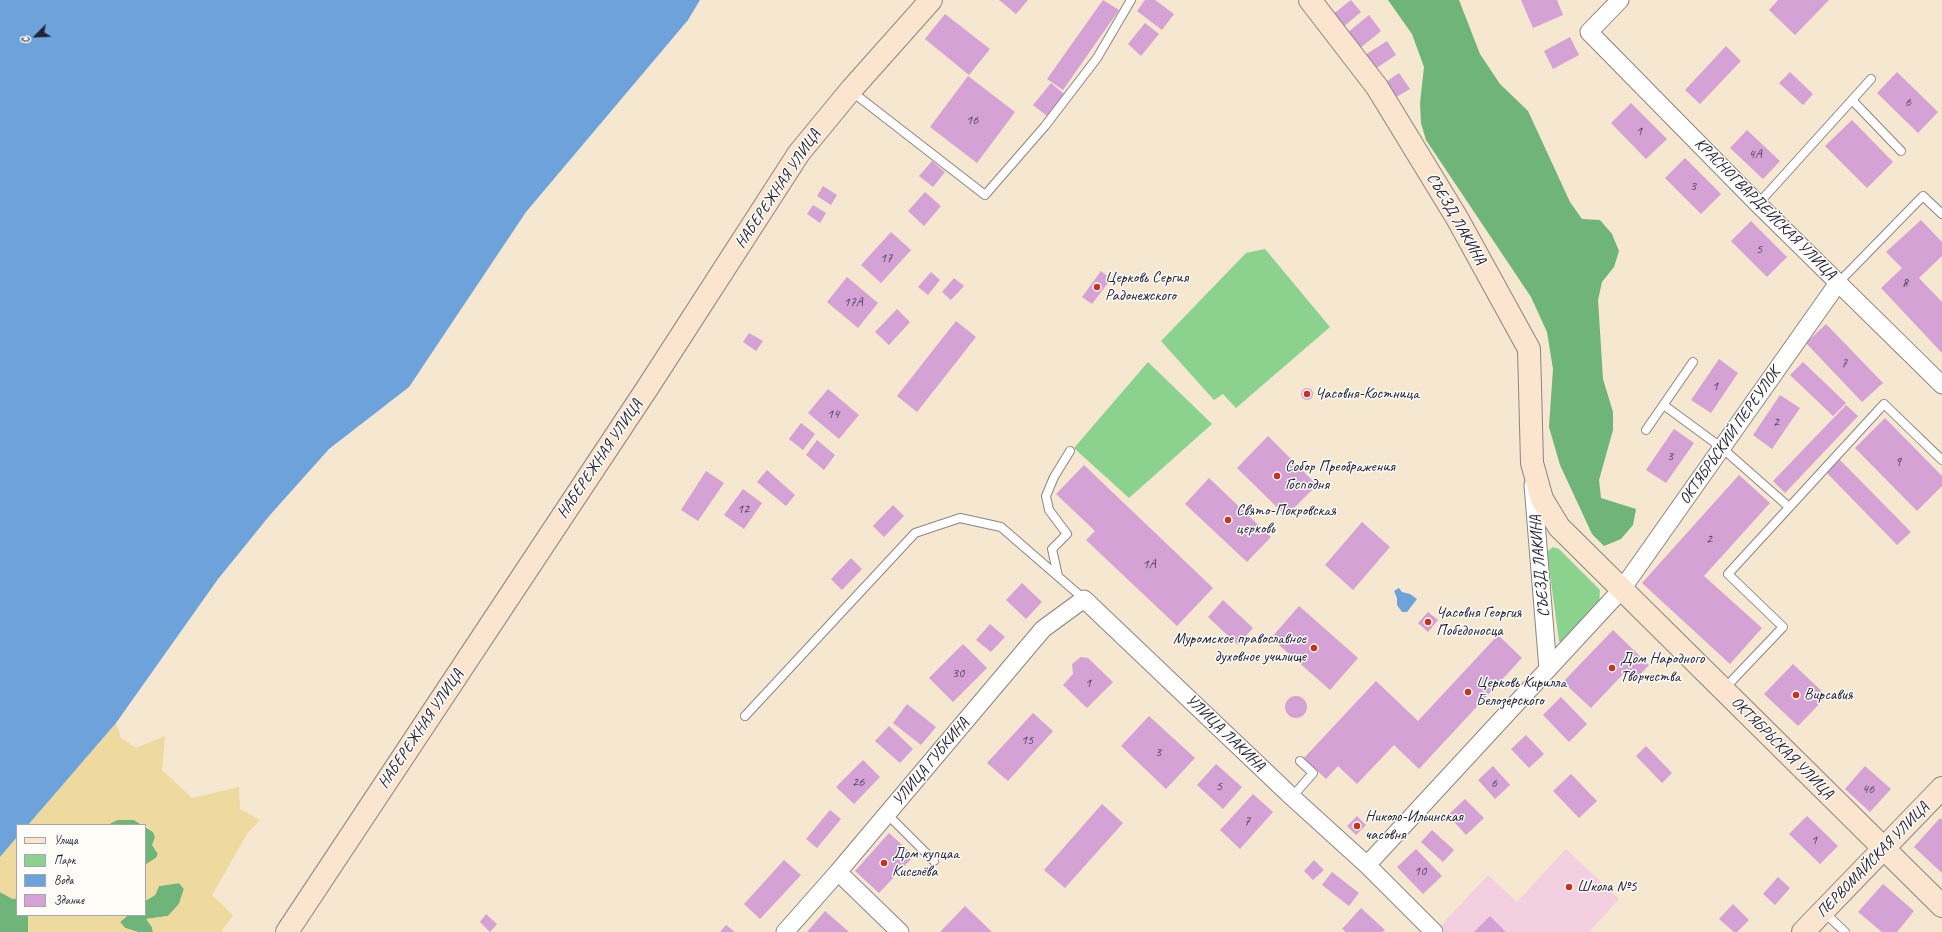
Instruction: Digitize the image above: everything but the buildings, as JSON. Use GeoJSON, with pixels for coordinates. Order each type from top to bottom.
{"type":"FeatureCollection","features":[{"type":"Feature","properties":{"kind":"street","name":"НАБЕРЕЖНАЯ УЛИЦА"},"geometry":{"type":"LineString","coordinates":[[287,932],[648,387],[799,152],[850,91],[931,0]]}},
{"type":"Feature","properties":{"kind":"street","name":"СЪЕЗД ЛАКИНА"},"geometry":{"type":"LineString","coordinates":[[1310,0],[1377,86],[1457,218],[1529,349],[1532,463],[1548,668]]}},
{"type":"Feature","properties":{"kind":"street","name":"КРАСНОГВАРДЕЙСКАЯ УЛИЦА"},"geometry":{"type":"LineString","coordinates":[[1620,0],[1589,32],[1758,204],[1942,385]]}},
{"type":"Feature","properties":{"kind":"street","name":"ОКТЯБРЬСКИЙ ПЕРЕУЛОК"},"geometry":{"type":"LineString","coordinates":[[1622,590],[1838,283]]}},
{"type":"Feature","properties":{"kind":"street","name":"СЪЕЗД ЛАКИНА"},"geometry":{"type":"LineString","coordinates":[[1532,463],[1542,499],[1559,527],[1622,590]]}},
{"type":"Feature","properties":{"kind":"street"},"geometry":{"type":"LineString","coordinates":[[1367,865],[1548,668],[1622,590]]}},
{"type":"Feature","properties":{"kind":"street","name":"ОКТЯБРЬСКАЯ УЛИЦА"},"geometry":{"type":"LineString","coordinates":[[1622,590],[1942,906]]}},
{"type":"Feature","properties":{"kind":"street","name":"УЛИЦА ЛАКИНА"},"geometry":{"type":"LineString","coordinates":[[1084,599],[1292,797],[1367,865],[1434,932]]}},
{"type":"Feature","properties":{"kind":"street","name":"УЛИЦА ГУБКИНА"},"geometry":{"type":"LineString","coordinates":[[785,932],[838,872],[1043,629],[1084,599]]}},
{"type":"Feature","properties":{"kind":"street","name":"ПЕРВОМАЙСКАЯ УЛИЦА"},"geometry":{"type":"LineString","coordinates":[[1803,932],[1824,912],[1942,788]]}},
{"type":"Feature","properties":{"kind":"street"},"geometry":{"type":"LineString","coordinates":[[838,872],[900,932]]}},
{"type":"Feature","properties":{"kind":"lane"},"geometry":{"type":"LineString","coordinates":[[850,91],[985,195],[1045,126],[1097,58],[1131,0]]}},
{"type":"Feature","properties":{"kind":"lane"},"geometry":{"type":"LineString","coordinates":[[1758,204],[1871,79]]}},
{"type":"Feature","properties":{"kind":"lane"},"geometry":{"type":"LineString","coordinates":[[1852,100],[1901,151]]}},
{"type":"Feature","properties":{"kind":"lane"},"geometry":{"type":"LineString","coordinates":[[1838,283],[1923,196],[1942,214]]}},
{"type":"Feature","properties":{"kind":"lane"},"geometry":{"type":"LineString","coordinates":[[1646,430],[1665,406],[1693,362]]}},
{"type":"Feature","properties":{"kind":"lane"},"geometry":{"type":"LineString","coordinates":[[1723,690],[1783,627],[1728,574],[1884,404],[1942,460]]}},
{"type":"Feature","properties":{"kind":"lane"},"geometry":{"type":"LineString","coordinates":[[1665,406],[1722,448],[1789,506]]}},
{"type":"Feature","properties":{"kind":"lane"},"geometry":{"type":"LineString","coordinates":[[1058,576],[1052,549],[1066,534],[1049,510],[1046,496],[1054,477],[1070,451]]}},
{"type":"Feature","properties":{"kind":"lane"},"geometry":{"type":"LineString","coordinates":[[745,716],[915,533],[960,518],[1001,528],[1084,599]]}},
{"type":"Feature","properties":{"kind":"lane"},"geometry":{"type":"LineString","coordinates":[[1292,797],[1313,773],[1300,761]]}},
{"type":"Feature","properties":{"kind":"lane"},"geometry":{"type":"LineString","coordinates":[[887,814],[934,861]]}},
{"type":"Feature","properties":{"kind":"lane"},"geometry":{"type":"LineString","coordinates":[[1824,912],[1845,932]]}},
{"type":"Feature","properties":{"kind":"shaded area","name":"Школа №5"},"geometry":{"type":"Polygon","coordinates":[[[1566,849],[1619,899],[1589,932],[1440,932],[1437,930],[1488,875],[1517,902],[1566,849]]]}},
{"type":"Feature","properties":{"kind":"green space"},"geometry":{"type":"Polygon","coordinates":[[[1388,0],[1459,0],[1480,54],[1500,84],[1528,111],[1570,202],[1582,219],[1600,220],[1612,234],[1619,251],[1614,267],[1602,282],[1598,300],[1603,379],[1613,412],[1613,430],[1599,480],[1601,498],[1636,509],[1633,525],[1621,539],[1604,546],[1592,534],[1560,465],[1549,427],[1553,369],[1547,332],[1531,297],[1426,140],[1421,123],[1420,103],[1424,67],[1412,34],[1388,0]]]}},
{"type":"Feature","properties":{"kind":"green space"},"geometry":{"type":"Polygon","coordinates":[[[1265,249],[1330,327],[1236,408],[1223,394],[1214,400],[1161,341],[1246,253],[1265,249]]]}},
{"type":"Feature","properties":{"kind":"green space"},"geometry":{"type":"Polygon","coordinates":[[[1148,362],[1212,424],[1129,498],[1074,448],[1148,362]]]}},
{"type":"Feature","properties":{"kind":"green space"},"geometry":{"type":"Polygon","coordinates":[[[1553,547],[1559,549],[1600,590],[1599,607],[1563,643],[1559,641],[1547,552],[1553,547]]]}},
{"type":"Feature","properties":{"kind":"green space"},"geometry":{"type":"Polygon","coordinates":[[[117,820],[134,820],[140,824],[109,824],[117,820]]]}},
{"type":"Feature","properties":{"kind":"green space"},"geometry":{"type":"Polygon","coordinates":[[[146,828],[153,832],[155,837],[155,849],[158,854],[156,858],[146,864],[146,828]]]}},
{"type":"Feature","properties":{"kind":"green space"},"geometry":{"type":"Polygon","coordinates":[[[179,883],[184,889],[179,904],[168,916],[147,919],[153,932],[138,932],[125,928],[120,922],[127,916],[146,916],[146,900],[155,895],[159,886],[179,883]]]}},
{"type":"Feature","properties":{"kind":"green space"},"geometry":{"type":"Polygon","coordinates":[[[0,892],[13,899],[16,898],[16,916],[28,916],[28,932],[0,932],[0,892]]]}},
{"type":"Feature","properties":{"kind":"sand"},"geometry":{"type":"Polygon","coordinates":[[[116,723],[121,738],[136,748],[165,736],[162,770],[192,798],[239,787],[240,809],[260,820],[247,834],[212,895],[233,915],[221,932],[153,932],[152,927],[146,919],[168,916],[179,904],[184,889],[179,883],[159,886],[155,895],[146,900],[146,864],[156,858],[158,854],[152,845],[155,837],[153,832],[146,826],[146,824],[134,820],[117,820],[109,824],[29,824],[116,723]]]}},
{"type":"Feature","properties":{"kind":"sand"},"geometry":{"type":"Polygon","coordinates":[[[16,838],[16,898],[13,899],[0,892],[0,857],[16,838]]]}},
{"type":"Feature","properties":{"kind":"sand"},"geometry":{"type":"Polygon","coordinates":[[[28,916],[127,916],[120,922],[125,928],[138,932],[28,932],[28,916]]]}},
{"type":"Feature","properties":{"kind":"water"},"geometry":{"type":"Polygon","coordinates":[[[0,0],[700,0],[688,20],[526,212],[409,387],[329,449],[270,515],[218,579],[116,723],[29,824],[16,824],[16,838],[0,857],[0,0]]]}},
{"type":"Feature","properties":{"kind":"water"},"geometry":{"type":"Polygon","coordinates":[[[1399,588],[1402,592],[1410,594],[1417,599],[1407,612],[1402,612],[1397,605],[1397,598],[1394,591],[1399,588]]]}},
{"type":"Feature","properties":{"kind":"place","name":"Церковь Сергия Радонежского"},"geometry":{"type":"Point","coordinates":[1097,287]}},
{"type":"Feature","properties":{"kind":"place","name":"Часовня-Костница"},"geometry":{"type":"Point","coordinates":[1307,394]}},
{"type":"Feature","properties":{"kind":"place","name":"Собор Преображения Господня"},"geometry":{"type":"Point","coordinates":[1277,476]}},
{"type":"Feature","properties":{"kind":"place","name":"Свято-Покровская церковь"},"geometry":{"type":"Point","coordinates":[1228,520]}},
{"type":"Feature","properties":{"kind":"place","name":"Часовня Георгия Победоносца"},"geometry":{"type":"Point","coordinates":[1428,622]}},
{"type":"Feature","properties":{"kind":"place","name":"Муромское православное духовное училище"},"geometry":{"type":"Point","coordinates":[1314,648]}},
{"type":"Feature","properties":{"kind":"place","name":"Дом Народного Творчества"},"geometry":{"type":"Point","coordinates":[1612,668]}},
{"type":"Feature","properties":{"kind":"place","name":"Церковь Кирилла Белозерского"},"geometry":{"type":"Point","coordinates":[1468,692]}},
{"type":"Feature","properties":{"kind":"place","name":"Вирсавия"},"geometry":{"type":"Point","coordinates":[1796,695]}},
{"type":"Feature","properties":{"kind":"place","name":"Николо-Ильинская часовня"},"geometry":{"type":"Point","coordinates":[1357,826]}},
{"type":"Feature","properties":{"kind":"place","name":"Дом купцаа Киселёва"},"geometry":{"type":"Point","coordinates":[884,863]}},
{"type":"Feature","properties":{"kind":"place","name":"Школа №5"},"geometry":{"type":"Point","coordinates":[1569,887]}}]}
